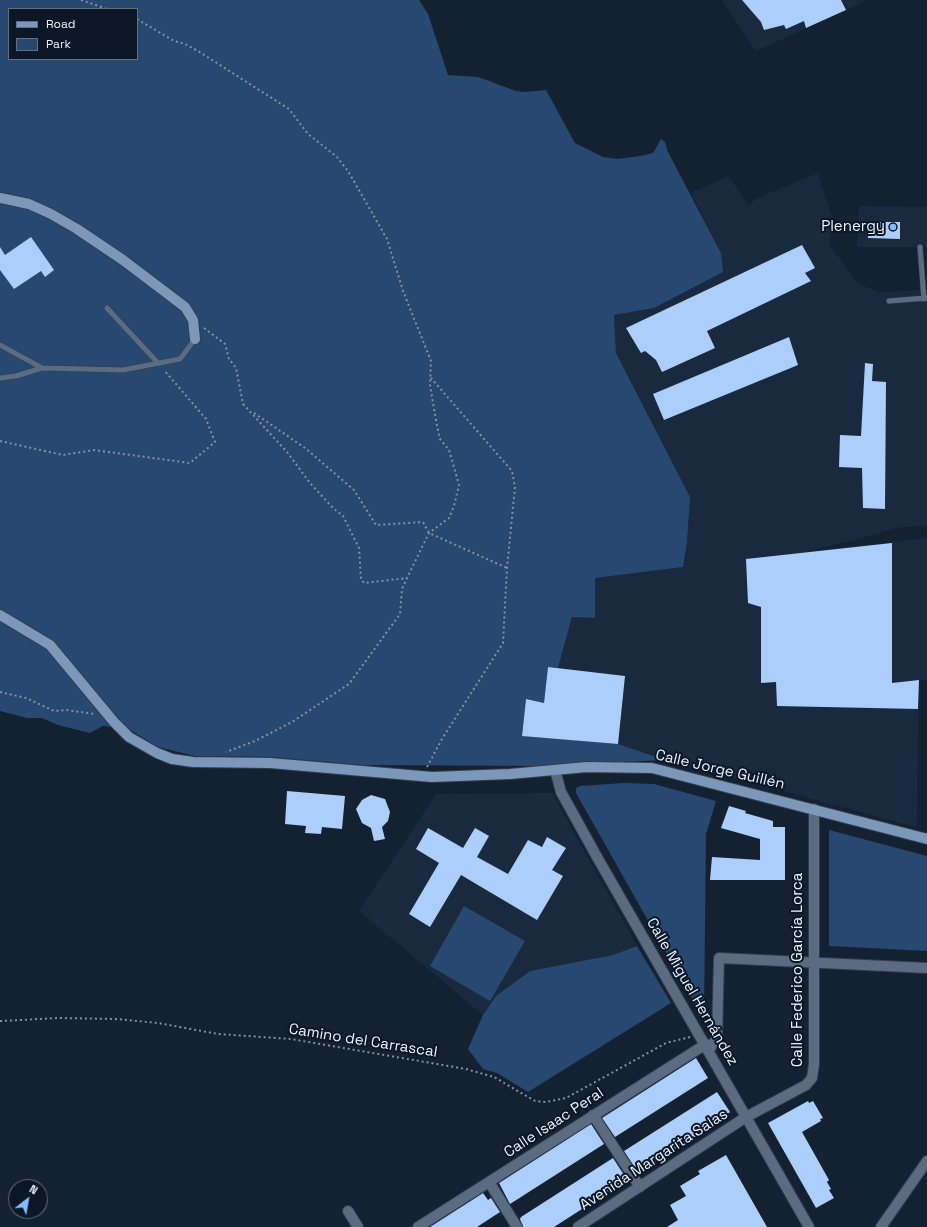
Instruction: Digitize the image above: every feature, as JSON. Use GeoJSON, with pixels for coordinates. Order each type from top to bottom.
{"type":"FeatureCollection","features":[{"type":"Feature","properties":{"kind":"street"},"geometry":{"type":"LineString","coordinates":[[0,198],[12,199],[44,210],[77,229],[181,303],[193,320],[195,339]]}},
{"type":"Feature","properties":{"kind":"street","name":"Calle Jorge Guillén"},"geometry":{"type":"LineString","coordinates":[[0,614],[50,645],[114,722],[129,737],[156,753],[172,759],[193,762],[270,763],[422,776],[510,774],[587,767],[652,768],[927,839]]}},
{"type":"Feature","properties":{"kind":"street","name":"Calle Miguel Hernández"},"geometry":{"type":"LineString","coordinates":[[554,770],[561,792],[810,1227]]}},
{"type":"Feature","properties":{"kind":"street","name":"Calle Federico García Lorca"},"geometry":{"type":"LineString","coordinates":[[746,1117],[806,1085],[812,1078],[814,1064],[814,809]]}},
{"type":"Feature","properties":{"kind":"street"},"geometry":{"type":"LineString","coordinates":[[705,1043],[717,1038],[719,958],[813,961],[927,968]]}},
{"type":"Feature","properties":{"kind":"street","name":"Calle Isaac Peral"},"geometry":{"type":"LineString","coordinates":[[418,1227],[705,1043]]}},
{"type":"Feature","properties":{"kind":"street"},"geometry":{"type":"LineString","coordinates":[[593,1115],[640,1187]]}},
{"type":"Feature","properties":{"kind":"street","name":"Avenida Margarita Salas"},"geometry":{"type":"LineString","coordinates":[[578,1227],[746,1117]]}},
{"type":"Feature","properties":{"kind":"street"},"geometry":{"type":"LineString","coordinates":[[881,1227],[927,1161]]}},
{"type":"Feature","properties":{"kind":"street"},"geometry":{"type":"LineString","coordinates":[[489,1182],[517,1227]]}},
{"type":"Feature","properties":{"kind":"street"},"geometry":{"type":"LineString","coordinates":[[348,1211],[358,1227]]}},
{"type":"Feature","properties":{"kind":"lane"},"geometry":{"type":"LineString","coordinates":[[888,301],[925,298],[920,247]]}},
{"type":"Feature","properties":{"kind":"lane"},"geometry":{"type":"LineString","coordinates":[[107,308],[158,363]]}},
{"type":"Feature","properties":{"kind":"lane"},"geometry":{"type":"LineString","coordinates":[[0,378],[16,376],[42,368],[123,370],[180,360],[195,339]]}},
{"type":"Feature","properties":{"kind":"lane"},"geometry":{"type":"LineString","coordinates":[[0,345],[42,368]]}},
{"type":"Feature","properties":{"kind":"path"},"geometry":{"type":"LineString","coordinates":[[81,0],[104,8]]}},
{"type":"Feature","properties":{"kind":"path"},"geometry":{"type":"LineString","coordinates":[[138,20],[174,42],[185,44],[198,51],[289,108],[308,134],[336,157],[348,171],[387,239],[403,291],[430,361],[430,378],[440,439],[449,450],[459,485],[454,506],[449,518],[429,533],[407,578],[402,589],[400,614],[349,684],[292,722],[255,741],[222,753],[220,762]]}},
{"type":"Feature","properties":{"kind":"path"},"geometry":{"type":"LineString","coordinates":[[193,320],[225,344],[229,359],[236,368],[243,404],[287,452],[310,483],[333,508],[343,516],[359,548],[361,579],[364,583],[407,578]]}},
{"type":"Feature","properties":{"kind":"path"},"geometry":{"type":"LineString","coordinates":[[0,441],[63,455],[94,450],[190,463],[215,442],[206,419],[158,363]]}},
{"type":"Feature","properties":{"kind":"path"},"geometry":{"type":"LineString","coordinates":[[422,776],[442,739],[503,643],[507,568],[514,487],[512,471],[430,378]]}},
{"type":"Feature","properties":{"kind":"path"},"geometry":{"type":"LineString","coordinates":[[249,410],[305,448],[354,490],[376,525],[423,522],[429,533],[507,568]]}},
{"type":"Feature","properties":{"kind":"path"},"geometry":{"type":"LineString","coordinates":[[0,692],[26,698],[54,711],[66,710],[91,714],[106,712]]}},
{"type":"Feature","properties":{"kind":"path","name":"Camino del Carrascal"},"geometry":{"type":"LineString","coordinates":[[0,1021],[59,1018],[118,1019],[158,1023],[218,1034],[291,1039],[466,1069],[494,1077],[535,1101],[546,1102],[566,1098],[666,1043],[705,1043]]}},
{"type":"Feature","properties":{"kind":"shaded area"},"geometry":{"type":"Polygon","coordinates":[[[722,0],[868,0],[756,51],[722,0]]]}},
{"type":"Feature","properties":{"kind":"shaded area"},"geometry":{"type":"Polygon","coordinates":[[[818,173],[833,220],[829,244],[857,283],[878,292],[927,290],[927,525],[895,528],[856,540],[802,552],[927,538],[927,680],[919,680],[917,823],[915,827],[665,760],[618,744],[522,736],[526,699],[544,703],[548,667],[558,668],[572,617],[595,618],[594,578],[683,567],[687,543],[690,497],[616,353],[614,315],[654,308],[721,253],[691,193],[728,176],[749,205],[757,198],[818,173]]]}},
{"type":"Feature","properties":{"kind":"shaded area","name":"Plenergy"},"geometry":{"type":"Polygon","coordinates":[[[859,206],[927,207],[927,247],[857,247],[859,206]]]}},
{"type":"Feature","properties":{"kind":"shaded area"},"geometry":{"type":"Polygon","coordinates":[[[552,793],[637,946],[613,955],[530,971],[496,996],[483,1015],[359,911],[436,794],[552,793]]]}},
{"type":"Feature","properties":{"kind":"green space"},"geometry":{"type":"Polygon","coordinates":[[[0,0],[419,0],[428,14],[448,75],[478,77],[516,91],[525,92],[546,90],[575,143],[603,157],[617,159],[653,153],[661,139],[665,142],[668,152],[721,253],[723,272],[654,308],[614,315],[616,353],[690,497],[687,543],[683,567],[595,578],[595,618],[572,617],[558,668],[548,667],[544,703],[526,699],[522,735],[618,744],[665,760],[536,766],[362,765],[272,757],[195,756],[158,747],[129,729],[103,726],[90,733],[58,725],[42,718],[27,718],[0,711],[0,0]]]}},
{"type":"Feature","properties":{"kind":"green space"},"geometry":{"type":"Polygon","coordinates":[[[624,783],[654,784],[716,801],[706,834],[704,1015],[695,1004],[576,793],[576,788],[580,786],[624,783]]]}},
{"type":"Feature","properties":{"kind":"green space"},"geometry":{"type":"Polygon","coordinates":[[[829,830],[927,856],[927,951],[829,946],[829,830]]]}},
{"type":"Feature","properties":{"kind":"green space"},"geometry":{"type":"Polygon","coordinates":[[[464,906],[525,941],[490,1001],[430,966],[464,906]]]}},
{"type":"Feature","properties":{"kind":"green space"},"geometry":{"type":"Polygon","coordinates":[[[637,946],[671,1003],[528,1092],[497,1073],[483,1069],[468,1049],[483,1015],[496,996],[530,971],[613,955],[637,946]]]}},
{"type":"Feature","properties":{"kind":"building"},"geometry":{"type":"Polygon","coordinates":[[[742,0],[841,0],[846,10],[806,28],[804,21],[786,29],[784,25],[764,30],[761,22],[742,0]]]}},
{"type":"Feature","properties":{"kind":"building"},"geometry":{"type":"Polygon","coordinates":[[[868,222],[900,222],[900,239],[868,238],[868,222]]]}},
{"type":"Feature","properties":{"kind":"building"},"geometry":{"type":"Polygon","coordinates":[[[31,237],[54,270],[45,277],[41,271],[14,289],[0,270],[0,247],[5,255],[31,237]]]}},
{"type":"Feature","properties":{"kind":"building"},"geometry":{"type":"Polygon","coordinates":[[[802,245],[815,268],[805,273],[811,281],[707,331],[715,348],[662,372],[656,360],[645,351],[641,353],[626,328],[802,245]]]}},
{"type":"Feature","properties":{"kind":"building"},"geometry":{"type":"Polygon","coordinates":[[[789,337],[798,365],[664,420],[653,394],[789,337]]]}},
{"type":"Feature","properties":{"kind":"building"},"geometry":{"type":"Polygon","coordinates":[[[865,363],[873,364],[872,381],[886,382],[885,509],[863,508],[862,468],[839,467],[840,435],[861,436],[865,363]]]}},
{"type":"Feature","properties":{"kind":"building"},"geometry":{"type":"Polygon","coordinates":[[[892,543],[892,683],[919,680],[918,709],[777,706],[776,682],[761,683],[761,607],[748,603],[746,559],[892,543]]]}},
{"type":"Feature","properties":{"kind":"building"},"geometry":{"type":"Polygon","coordinates":[[[548,667],[625,676],[618,744],[522,736],[526,699],[544,703],[548,667]]]}},
{"type":"Feature","properties":{"kind":"building"},"geometry":{"type":"Polygon","coordinates":[[[287,791],[345,796],[342,829],[322,827],[321,834],[305,833],[306,826],[285,824],[287,791]]]}},
{"type":"Feature","properties":{"kind":"building"},"geometry":{"type":"Polygon","coordinates":[[[371,795],[385,799],[390,812],[388,821],[382,827],[385,839],[374,841],[371,828],[362,823],[356,809],[362,800],[371,795]]]}},
{"type":"Feature","properties":{"kind":"building"},"geometry":{"type":"Polygon","coordinates":[[[729,806],[746,811],[745,813],[773,821],[773,827],[785,827],[785,880],[710,880],[712,857],[760,860],[760,839],[721,828],[729,806]]]}},
{"type":"Feature","properties":{"kind":"building"},"geometry":{"type":"Polygon","coordinates":[[[428,828],[463,848],[475,828],[489,836],[477,857],[508,874],[528,840],[542,847],[547,837],[566,848],[552,870],[563,876],[537,920],[461,875],[430,927],[409,914],[439,863],[416,849],[428,828]]]}},
{"type":"Feature","properties":{"kind":"building"},"geometry":{"type":"Polygon","coordinates":[[[696,1058],[708,1078],[615,1137],[602,1118],[696,1058]]]}},
{"type":"Feature","properties":{"kind":"building"},"geometry":{"type":"Polygon","coordinates":[[[717,1092],[730,1112],[725,1116],[726,1117],[644,1169],[643,1167],[637,1171],[624,1151],[717,1092]]]}},
{"type":"Feature","properties":{"kind":"building"},"geometry":{"type":"Polygon","coordinates":[[[808,1101],[809,1103],[813,1101],[823,1118],[820,1119],[821,1121],[802,1132],[829,1180],[827,1182],[831,1189],[829,1190],[834,1198],[816,1208],[768,1123],[808,1101]]]}},
{"type":"Feature","properties":{"kind":"building"},"geometry":{"type":"Polygon","coordinates":[[[591,1124],[604,1144],[510,1204],[499,1183],[591,1124]]]}},
{"type":"Feature","properties":{"kind":"building"},"geometry":{"type":"Polygon","coordinates":[[[726,1155],[767,1227],[667,1227],[678,1220],[670,1205],[686,1196],[680,1186],[700,1174],[698,1171],[726,1155]]]}},
{"type":"Feature","properties":{"kind":"building"},"geometry":{"type":"Polygon","coordinates":[[[613,1158],[626,1178],[620,1182],[621,1184],[554,1227],[523,1227],[520,1219],[521,1217],[613,1158]]]}},
{"type":"Feature","properties":{"kind":"building"},"geometry":{"type":"Polygon","coordinates":[[[483,1193],[488,1200],[491,1198],[500,1212],[477,1227],[430,1227],[483,1193]]]}},
{"type":"Feature","properties":{"kind":"place","name":"Plenergy"},"geometry":{"type":"Point","coordinates":[893,227]}}]}
